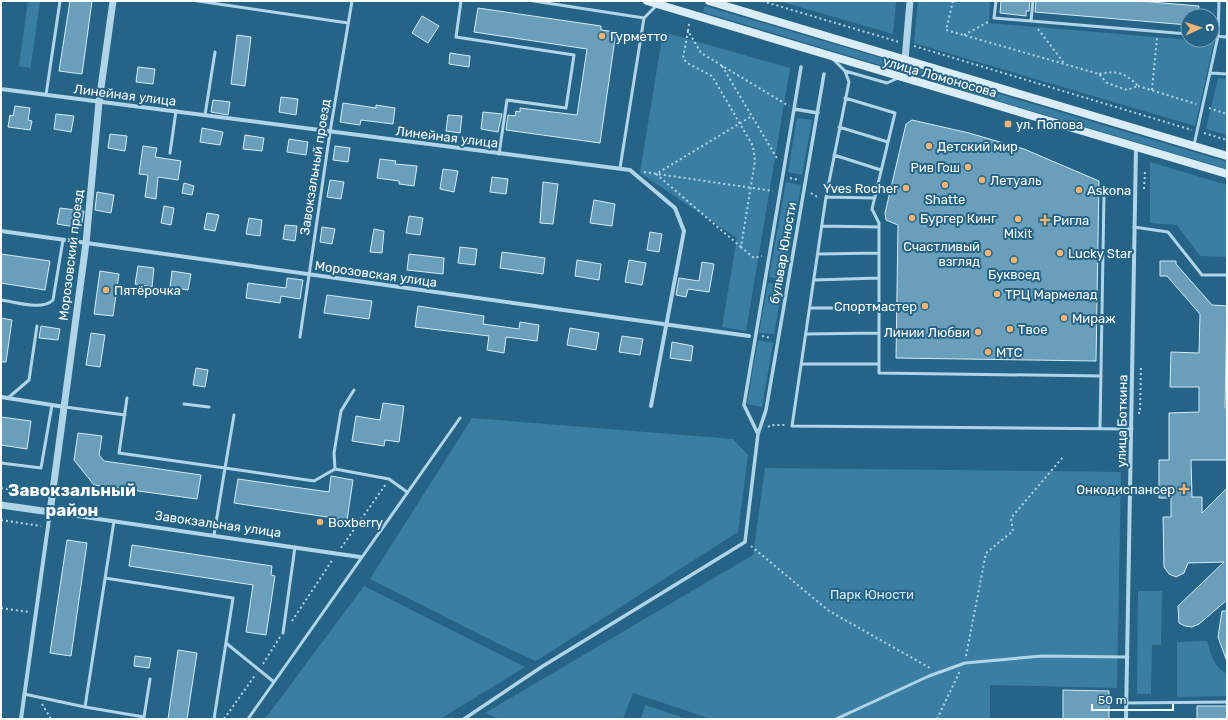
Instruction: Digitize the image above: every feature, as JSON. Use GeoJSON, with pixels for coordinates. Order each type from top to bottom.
{"type":"FeatureCollection","features":[{"type":"Feature","properties":{"kind":"main road","name":"улица Ломоносова"},"geometry":{"type":"LineString","coordinates":[[709,1],[1227,156]]}},
{"type":"Feature","properties":{"kind":"main road","name":"улица Ломоносова"},"geometry":{"type":"LineString","coordinates":[[651,2],[668,4],[692,14],[830,57],[1227,174]]}},
{"type":"Feature","properties":{"kind":"street","name":"Морозовский проезд"},"geometry":{"type":"LineString","coordinates":[[50,512],[86,243],[99,102],[113,1]]}},
{"type":"Feature","properties":{"kind":"street"},"geometry":{"type":"LineString","coordinates":[[905,60],[910,1]]}},
{"type":"Feature","properties":{"kind":"street"},"geometry":{"type":"LineString","coordinates":[[758,434],[744,405],[801,67]]}},
{"type":"Feature","properties":{"kind":"street","name":"бульвар Юности"},"geometry":{"type":"LineString","coordinates":[[745,542],[758,434],[766,410],[824,74]]}},
{"type":"Feature","properties":{"kind":"street","name":"Линейная улица"},"geometry":{"type":"LineString","coordinates":[[1,89],[630,170],[675,208],[684,231],[651,406]]}},
{"type":"Feature","properties":{"kind":"street"},"geometry":{"type":"LineString","coordinates":[[794,109],[818,113]]}},
{"type":"Feature","properties":{"kind":"street","name":"улица Боткина"},"geometry":{"type":"LineString","coordinates":[[1126,719],[1136,147]]}},
{"type":"Feature","properties":{"kind":"street","name":"Морозовская улица"},"geometry":{"type":"LineString","coordinates":[[1,231],[749,336]]}},
{"type":"Feature","properties":{"kind":"street"},"geometry":{"type":"LineString","coordinates":[[1,397],[65,407]]}},
{"type":"Feature","properties":{"kind":"street","name":"Завокзальная улица"},"geometry":{"type":"LineString","coordinates":[[1,506],[214,535],[360,557]]}},
{"type":"Feature","properties":{"kind":"street"},"geometry":{"type":"LineString","coordinates":[[21,719],[50,512]]}},
{"type":"Feature","properties":{"kind":"street"},"geometry":{"type":"LineString","coordinates":[[464,719],[543,666],[745,542]]}},
{"type":"Feature","properties":{"kind":"lane"},"geometry":{"type":"LineString","coordinates":[[46,95],[60,1]]}},
{"type":"Feature","properties":{"kind":"lane"},"geometry":{"type":"LineString","coordinates":[[198,1],[348,23]]}},
{"type":"Feature","properties":{"kind":"lane","name":"Завокзальный проезд"},"geometry":{"type":"LineString","coordinates":[[300,337],[308,274],[352,1]]}},
{"type":"Feature","properties":{"kind":"lane"},"geometry":{"type":"LineString","coordinates":[[461,1],[456,37],[574,55],[566,108],[507,100],[500,154]]}},
{"type":"Feature","properties":{"kind":"lane"},"geometry":{"type":"LineString","coordinates":[[534,1],[644,18]]}},
{"type":"Feature","properties":{"kind":"lane"},"geometry":{"type":"LineString","coordinates":[[996,1],[994,18],[1180,33]]}},
{"type":"Feature","properties":{"kind":"lane"},"geometry":{"type":"LineString","coordinates":[[1031,21],[1033,1]]}},
{"type":"Feature","properties":{"kind":"lane"},"geometry":{"type":"LineString","coordinates":[[620,168],[644,18],[651,2]]}},
{"type":"Feature","properties":{"kind":"lane"},"geometry":{"type":"LineString","coordinates":[[1194,146],[1216,48]]}},
{"type":"Feature","properties":{"kind":"lane"},"geometry":{"type":"LineString","coordinates":[[205,115],[215,52]]}},
{"type":"Feature","properties":{"kind":"lane"},"geometry":{"type":"LineString","coordinates":[[830,57],[845,71],[849,82],[826,196],[792,426],[1100,428],[1132,430]]}},
{"type":"Feature","properties":{"kind":"lane"},"geometry":{"type":"LineString","coordinates":[[845,71],[887,83],[901,77]]}},
{"type":"Feature","properties":{"kind":"lane"},"geometry":{"type":"LineString","coordinates":[[1211,73],[1227,74]]}},
{"type":"Feature","properties":{"kind":"lane"},"geometry":{"type":"LineString","coordinates":[[845,98],[895,112],[872,209],[879,227],[879,373],[1101,376]]}},
{"type":"Feature","properties":{"kind":"lane"},"geometry":{"type":"LineString","coordinates":[[170,153],[176,111]]}},
{"type":"Feature","properties":{"kind":"lane"},"geometry":{"type":"LineString","coordinates":[[839,127],[888,142]]}},
{"type":"Feature","properties":{"kind":"lane"},"geometry":{"type":"LineString","coordinates":[[834,155],[881,170]]}},
{"type":"Feature","properties":{"kind":"lane"},"geometry":{"type":"LineString","coordinates":[[1100,428],[1104,194]]}},
{"type":"Feature","properties":{"kind":"lane"},"geometry":{"type":"LineString","coordinates":[[826,196],[875,198]]}},
{"type":"Feature","properties":{"kind":"lane"},"geometry":{"type":"LineString","coordinates":[[822,226],[879,227]]}},
{"type":"Feature","properties":{"kind":"lane"},"geometry":{"type":"LineString","coordinates":[[1134,227],[1168,232],[1202,275],[1227,275]]}},
{"type":"Feature","properties":{"kind":"lane"},"geometry":{"type":"LineString","coordinates":[[1,300],[42,306],[49,304],[53,300],[63,240]]}},
{"type":"Feature","properties":{"kind":"lane"},"geometry":{"type":"LineString","coordinates":[[818,254],[879,253]]}},
{"type":"Feature","properties":{"kind":"lane"},"geometry":{"type":"LineString","coordinates":[[814,280],[879,278]]}},
{"type":"Feature","properties":{"kind":"lane"},"geometry":{"type":"LineString","coordinates":[[810,308],[879,308]]}},
{"type":"Feature","properties":{"kind":"lane"},"geometry":{"type":"LineString","coordinates":[[8,398],[29,380],[37,326]]}},
{"type":"Feature","properties":{"kind":"lane"},"geometry":{"type":"LineString","coordinates":[[806,334],[879,333]]}},
{"type":"Feature","properties":{"kind":"lane"},"geometry":{"type":"LineString","coordinates":[[801,364],[879,364]]}},
{"type":"Feature","properties":{"kind":"lane"},"geometry":{"type":"LineString","coordinates":[[335,470],[334,453],[341,411],[354,390]]}},
{"type":"Feature","properties":{"kind":"lane"},"geometry":{"type":"LineString","coordinates":[[127,398],[119,453],[314,481],[335,470],[389,479],[407,492]]}},
{"type":"Feature","properties":{"kind":"lane"},"geometry":{"type":"LineString","coordinates":[[184,404],[209,407]]}},
{"type":"Feature","properties":{"kind":"lane"},"geometry":{"type":"LineString","coordinates":[[1,462],[41,468],[52,405]]}},
{"type":"Feature","properties":{"kind":"lane"},"geometry":{"type":"LineString","coordinates":[[65,407],[125,415]]}},
{"type":"Feature","properties":{"kind":"lane"},"geometry":{"type":"LineString","coordinates":[[214,535],[234,414]]}},
{"type":"Feature","properties":{"kind":"lane"},"geometry":{"type":"LineString","coordinates":[[248,719],[360,557],[460,418]]}},
{"type":"Feature","properties":{"kind":"lane"},"geometry":{"type":"LineString","coordinates":[[84,707],[114,521]]}},
{"type":"Feature","properties":{"kind":"lane"},"geometry":{"type":"LineString","coordinates":[[283,633],[295,547]]}},
{"type":"Feature","properties":{"kind":"lane"},"geometry":{"type":"LineString","coordinates":[[105,578],[234,598],[214,719]]}},
{"type":"Feature","properties":{"kind":"lane"},"geometry":{"type":"LineString","coordinates":[[226,643],[274,682]]}},
{"type":"Feature","properties":{"kind":"lane"},"geometry":{"type":"LineString","coordinates":[[836,719],[938,672],[964,662],[1042,656],[1128,657]]}},
{"type":"Feature","properties":{"kind":"lane"},"geometry":{"type":"LineString","coordinates":[[24,694],[84,707],[144,717],[150,679]]}},
{"type":"Feature","properties":{"kind":"lane"},"geometry":{"type":"LineString","coordinates":[[1127,704],[1227,702]]}},
{"type":"Feature","properties":{"kind":"path"},"geometry":{"type":"LineString","coordinates":[[762,1],[903,43]]}},
{"type":"Feature","properties":{"kind":"path"},"geometry":{"type":"LineString","coordinates":[[953,1],[946,30],[1100,74],[1111,71],[1129,76],[1138,86],[1227,114]]}},
{"type":"Feature","properties":{"kind":"path"},"geometry":{"type":"LineString","coordinates":[[692,14],[683,58],[687,63],[712,76],[753,146],[755,162],[741,247]]}},
{"type":"Feature","properties":{"kind":"path"},"geometry":{"type":"LineString","coordinates":[[963,35],[994,18]]}},
{"type":"Feature","properties":{"kind":"path"},"geometry":{"type":"LineString","coordinates":[[1031,21],[1065,64]]}},
{"type":"Feature","properties":{"kind":"path"},"geometry":{"type":"LineString","coordinates":[[688,31],[701,53],[794,109]]}},
{"type":"Feature","properties":{"kind":"path"},"geometry":{"type":"LineString","coordinates":[[1152,90],[1157,32]]}},
{"type":"Feature","properties":{"kind":"path"},"geometry":{"type":"LineString","coordinates":[[911,45],[1227,140]]}},
{"type":"Feature","properties":{"kind":"path"},"geometry":{"type":"LineString","coordinates":[[721,65],[784,170]]}},
{"type":"Feature","properties":{"kind":"path"},"geometry":{"type":"LineString","coordinates":[[1100,74],[1107,83],[1127,90],[1138,86]]}},
{"type":"Feature","properties":{"kind":"path"},"geometry":{"type":"LineString","coordinates":[[656,174],[752,116]]}},
{"type":"Feature","properties":{"kind":"path"},"geometry":{"type":"LineString","coordinates":[[630,170],[780,192]]}},
{"type":"Feature","properties":{"kind":"path"},"geometry":{"type":"LineString","coordinates":[[656,174],[754,258],[769,255]]}},
{"type":"Feature","properties":{"kind":"path"},"geometry":{"type":"LineString","coordinates":[[782,177],[806,181]]}},
{"type":"Feature","properties":{"kind":"path"},"geometry":{"type":"LineString","coordinates":[[758,434],[771,425],[792,426]]}},
{"type":"Feature","properties":{"kind":"path"},"geometry":{"type":"LineString","coordinates":[[937,719],[964,662],[986,553],[1013,530],[1011,518],[1063,457]]}},
{"type":"Feature","properties":{"kind":"path"},"geometry":{"type":"LineString","coordinates":[[224,719],[389,479]]}},
{"type":"Feature","properties":{"kind":"path"},"geometry":{"type":"LineString","coordinates":[[1,488],[52,496]]}},
{"type":"Feature","properties":{"kind":"path"},"geometry":{"type":"LineString","coordinates":[[1,520],[48,527]]}},
{"type":"Feature","properties":{"kind":"path"},"geometry":{"type":"LineString","coordinates":[[745,542],[829,611],[938,672]]}},
{"type":"Feature","properties":{"kind":"path"},"geometry":{"type":"LineString","coordinates":[[1,608],[36,613]]}},
{"type":"Feature","properties":{"kind":"green space"},"geometry":{"type":"Polygon","coordinates":[[[28,1],[40,1],[30,72],[30,68],[19,66],[28,1]]]}},
{"type":"Feature","properties":{"kind":"green space"},"geometry":{"type":"Polygon","coordinates":[[[779,1],[896,1],[893,34],[779,1]]]}},
{"type":"Feature","properties":{"kind":"green space"},"geometry":{"type":"Polygon","coordinates":[[[918,1],[990,1],[989,23],[1180,39],[1180,48],[1213,48],[1195,126],[914,43],[918,1]]]}},
{"type":"Feature","properties":{"kind":"green space"},"geometry":{"type":"Polygon","coordinates":[[[705,6],[932,73],[930,80],[703,12],[705,6]]]}},
{"type":"Feature","properties":{"kind":"green space"},"geometry":{"type":"Polygon","coordinates":[[[663,32],[790,68],[746,331],[722,327],[737,238],[640,173],[663,32]]]}},
{"type":"Feature","properties":{"kind":"green space"},"geometry":{"type":"Polygon","coordinates":[[[936,75],[1227,162],[1227,169],[934,82],[936,75]]]}},
{"type":"Feature","properties":{"kind":"green space"},"geometry":{"type":"Polygon","coordinates":[[[1218,78],[1227,79],[1227,135],[1206,129],[1218,78]]]}},
{"type":"Feature","properties":{"kind":"green space"},"geometry":{"type":"Polygon","coordinates":[[[797,118],[812,120],[802,175],[788,172],[797,118]]]}},
{"type":"Feature","properties":{"kind":"green space"},"geometry":{"type":"Polygon","coordinates":[[[1150,162],[1227,185],[1227,257],[1200,256],[1177,225],[1150,223],[1150,162]]]}},
{"type":"Feature","properties":{"kind":"green space"},"geometry":{"type":"Polygon","coordinates":[[[786,182],[801,185],[784,280],[769,277],[786,182]]]}},
{"type":"Feature","properties":{"kind":"green space"},"geometry":{"type":"Polygon","coordinates":[[[768,283],[783,285],[774,334],[759,333],[768,283]]]}},
{"type":"Feature","properties":{"kind":"green space"},"geometry":{"type":"Polygon","coordinates":[[[758,340],[773,343],[762,407],[747,404],[758,340]]]}},
{"type":"Feature","properties":{"kind":"green space"},"geometry":{"type":"Polygon","coordinates":[[[472,418],[733,439],[748,455],[738,532],[536,661],[370,579],[472,418]]]}},
{"type":"Feature","properties":{"kind":"green space","name":"Парк Юности"},"geometry":{"type":"Polygon","coordinates":[[[765,468],[1121,472],[1117,688],[990,685],[990,719],[711,719],[633,693],[623,719],[500,719],[485,713],[753,555],[765,468]]]}},
{"type":"Feature","properties":{"kind":"green space"},"geometry":{"type":"Polygon","coordinates":[[[364,586],[525,667],[440,719],[265,719],[364,586]]]}},
{"type":"Feature","properties":{"kind":"green space"},"geometry":{"type":"Polygon","coordinates":[[[1138,591],[1162,591],[1161,645],[1152,645],[1151,694],[1137,694],[1138,591]]]}},
{"type":"Feature","properties":{"kind":"green space"},"geometry":{"type":"Polygon","coordinates":[[[1207,641],[1216,664],[1227,674],[1227,696],[1177,697],[1177,642],[1207,641]]]}},
{"type":"Feature","properties":{"kind":"green space"},"geometry":{"type":"Polygon","coordinates":[[[645,705],[687,719],[641,719],[645,705]]]}},
{"type":"Feature","properties":{"kind":"building"},"geometry":{"type":"Polygon","coordinates":[[[70,1],[92,1],[82,74],[59,71],[70,1]]]}},
{"type":"Feature","properties":{"kind":"building"},"geometry":{"type":"Polygon","coordinates":[[[1001,1],[1030,1],[1029,11],[1026,11],[1026,16],[1000,13],[1001,1]]]}},
{"type":"Feature","properties":{"kind":"building"},"geometry":{"type":"Polygon","coordinates":[[[1036,1],[1139,1],[1199,6],[1199,8],[1180,8],[1180,24],[1035,12],[1036,1]]]}},
{"type":"Feature","properties":{"kind":"building"},"geometry":{"type":"Polygon","coordinates":[[[478,8],[601,26],[601,30],[616,32],[600,143],[506,130],[508,115],[515,116],[516,111],[520,112],[520,108],[577,115],[587,49],[474,32],[478,8]]]}},
{"type":"Feature","properties":{"kind":"building"},"geometry":{"type":"Polygon","coordinates":[[[422,16],[439,26],[428,43],[412,33],[422,16]]]}},
{"type":"Feature","properties":{"kind":"building"},"geometry":{"type":"Polygon","coordinates":[[[237,35],[251,37],[245,86],[231,84],[237,35]]]}},
{"type":"Feature","properties":{"kind":"building"},"geometry":{"type":"Polygon","coordinates":[[[450,53],[470,56],[469,67],[449,64],[450,53]]]}},
{"type":"Feature","properties":{"kind":"building"},"geometry":{"type":"Polygon","coordinates":[[[138,67],[155,69],[153,84],[136,82],[138,67]]]}},
{"type":"Feature","properties":{"kind":"building"},"geometry":{"type":"Polygon","coordinates":[[[281,97],[298,99],[296,115],[279,112],[281,97]]]}},
{"type":"Feature","properties":{"kind":"building"},"geometry":{"type":"Polygon","coordinates":[[[213,100],[230,102],[228,115],[211,112],[213,100]]]}},
{"type":"Feature","properties":{"kind":"building"},"geometry":{"type":"Polygon","coordinates":[[[343,103],[376,108],[376,105],[395,108],[393,124],[361,120],[360,125],[340,122],[343,103]]]}},
{"type":"Feature","properties":{"kind":"building"},"geometry":{"type":"Polygon","coordinates":[[[15,106],[30,108],[28,120],[32,121],[30,130],[8,127],[10,115],[13,116],[15,106]]]}},
{"type":"Feature","properties":{"kind":"building"},"geometry":{"type":"Polygon","coordinates":[[[483,112],[502,114],[498,132],[481,129],[483,112]]]}},
{"type":"Feature","properties":{"kind":"building"},"geometry":{"type":"Polygon","coordinates":[[[56,114],[74,116],[71,132],[54,129],[56,114]]]}},
{"type":"Feature","properties":{"kind":"building"},"geometry":{"type":"Polygon","coordinates":[[[448,115],[462,116],[460,133],[446,131],[448,115]]]}},
{"type":"Feature","properties":{"kind":"building","name":"ТРЦ Мармелад"},"geometry":{"type":"Polygon","coordinates":[[[912,120],[969,133],[1024,149],[1099,181],[1096,361],[896,358],[898,225],[886,220],[885,213],[906,124],[912,120]]]}},
{"type":"Feature","properties":{"kind":"building"},"geometry":{"type":"Polygon","coordinates":[[[202,128],[223,132],[220,145],[200,142],[202,128]]]}},
{"type":"Feature","properties":{"kind":"building"},"geometry":{"type":"Polygon","coordinates":[[[110,134],[127,136],[125,151],[108,148],[110,134]]]}},
{"type":"Feature","properties":{"kind":"building"},"geometry":{"type":"Polygon","coordinates":[[[245,135],[264,138],[262,151],[243,149],[245,135]]]}},
{"type":"Feature","properties":{"kind":"building"},"geometry":{"type":"Polygon","coordinates":[[[289,139],[308,142],[306,155],[287,152],[289,139]]]}},
{"type":"Feature","properties":{"kind":"building"},"geometry":{"type":"Polygon","coordinates":[[[143,146],[157,148],[155,157],[181,161],[178,180],[158,177],[156,199],[145,197],[148,175],[139,174],[143,146]]]}},
{"type":"Feature","properties":{"kind":"building"},"geometry":{"type":"Polygon","coordinates":[[[335,146],[350,148],[348,162],[333,160],[335,146]]]}},
{"type":"Feature","properties":{"kind":"building"},"geometry":{"type":"Polygon","coordinates":[[[380,159],[396,161],[395,164],[417,166],[414,186],[399,184],[399,181],[377,178],[380,159]]]}},
{"type":"Feature","properties":{"kind":"building"},"geometry":{"type":"Polygon","coordinates":[[[443,169],[458,171],[454,192],[440,189],[443,169]]]}},
{"type":"Feature","properties":{"kind":"building"},"geometry":{"type":"Polygon","coordinates":[[[492,177],[508,179],[506,194],[490,192],[492,177]]]}},
{"type":"Feature","properties":{"kind":"building"},"geometry":{"type":"Polygon","coordinates":[[[330,180],[344,182],[341,199],[327,197],[330,180]]]}},
{"type":"Feature","properties":{"kind":"building"},"geometry":{"type":"Polygon","coordinates":[[[543,182],[558,184],[553,224],[540,223],[543,182]]]}},
{"type":"Feature","properties":{"kind":"building"},"geometry":{"type":"Polygon","coordinates":[[[184,183],[194,186],[192,195],[182,193],[184,183]]]}},
{"type":"Feature","properties":{"kind":"building"},"geometry":{"type":"Polygon","coordinates":[[[97,192],[114,195],[111,213],[95,210],[97,192]]]}},
{"type":"Feature","properties":{"kind":"building"},"geometry":{"type":"Polygon","coordinates":[[[594,200],[615,204],[612,226],[590,223],[594,200]]]}},
{"type":"Feature","properties":{"kind":"building"},"geometry":{"type":"Polygon","coordinates":[[[164,206],[174,208],[171,225],[161,223],[164,206]]]}},
{"type":"Feature","properties":{"kind":"building"},"geometry":{"type":"Polygon","coordinates":[[[60,208],[84,211],[81,228],[57,224],[60,208]]]}},
{"type":"Feature","properties":{"kind":"building"},"geometry":{"type":"Polygon","coordinates":[[[207,213],[219,215],[215,231],[204,229],[207,213]]]}},
{"type":"Feature","properties":{"kind":"building"},"geometry":{"type":"Polygon","coordinates":[[[409,216],[423,218],[420,235],[406,233],[409,216]]]}},
{"type":"Feature","properties":{"kind":"building"},"geometry":{"type":"Polygon","coordinates":[[[249,218],[262,220],[260,236],[246,234],[249,218]]]}},
{"type":"Feature","properties":{"kind":"building"},"geometry":{"type":"Polygon","coordinates":[[[285,225],[297,226],[295,241],[283,239],[285,225]]]}},
{"type":"Feature","properties":{"kind":"building"},"geometry":{"type":"Polygon","coordinates":[[[322,227],[335,229],[332,244],[320,242],[322,227]]]}},
{"type":"Feature","properties":{"kind":"building"},"geometry":{"type":"Polygon","coordinates":[[[374,229],[384,231],[382,253],[370,252],[374,229]]]}},
{"type":"Feature","properties":{"kind":"building"},"geometry":{"type":"Polygon","coordinates":[[[650,232],[662,234],[659,252],[647,250],[650,232]]]}},
{"type":"Feature","properties":{"kind":"building"},"geometry":{"type":"Polygon","coordinates":[[[460,247],[477,249],[475,265],[458,263],[460,247]]]}},
{"type":"Feature","properties":{"kind":"building"},"geometry":{"type":"Polygon","coordinates":[[[502,252],[545,258],[543,274],[500,268],[502,252]]]}},
{"type":"Feature","properties":{"kind":"building"},"geometry":{"type":"Polygon","coordinates":[[[1,254],[50,261],[45,290],[1,283],[1,254]]]}},
{"type":"Feature","properties":{"kind":"building"},"geometry":{"type":"Polygon","coordinates":[[[409,254],[444,258],[443,274],[407,270],[409,254]]]}},
{"type":"Feature","properties":{"kind":"building"},"geometry":{"type":"Polygon","coordinates":[[[577,260],[601,264],[599,280],[575,276],[577,260]]]}},
{"type":"Feature","properties":{"kind":"building"},"geometry":{"type":"Polygon","coordinates":[[[629,260],[646,263],[642,285],[625,282],[629,260]]]}},
{"type":"Feature","properties":{"kind":"building"},"geometry":{"type":"Polygon","coordinates":[[[1160,261],[1176,261],[1176,264],[1212,305],[1227,306],[1225,408],[1227,408],[1227,460],[1191,460],[1192,497],[1202,497],[1202,513],[1227,488],[1227,600],[1199,624],[1192,627],[1179,623],[1178,606],[1224,562],[1188,563],[1184,573],[1176,577],[1169,574],[1164,567],[1163,517],[1171,517],[1171,498],[1159,498],[1159,460],[1169,460],[1169,413],[1199,412],[1199,387],[1170,387],[1171,352],[1199,353],[1200,314],[1167,276],[1160,276],[1160,261]]]}},
{"type":"Feature","properties":{"kind":"building"},"geometry":{"type":"Polygon","coordinates":[[[702,262],[714,264],[709,292],[688,289],[686,297],[676,295],[679,278],[699,281],[702,262]]]}},
{"type":"Feature","properties":{"kind":"building"},"geometry":{"type":"Polygon","coordinates":[[[138,266],[154,268],[152,287],[135,284],[138,266]]]}},
{"type":"Feature","properties":{"kind":"building"},"geometry":{"type":"Polygon","coordinates":[[[100,271],[119,274],[113,316],[94,314],[100,271]]]}},
{"type":"Feature","properties":{"kind":"building"},"geometry":{"type":"Polygon","coordinates":[[[172,271],[191,274],[188,290],[170,287],[172,271]]]}},
{"type":"Feature","properties":{"kind":"building"},"geometry":{"type":"Polygon","coordinates":[[[287,278],[303,280],[300,299],[281,296],[280,303],[246,298],[248,283],[286,288],[287,278]]]}},
{"type":"Feature","properties":{"kind":"building"},"geometry":{"type":"Polygon","coordinates":[[[327,295],[372,301],[369,319],[324,313],[327,295]]]}},
{"type":"Feature","properties":{"kind":"building"},"geometry":{"type":"Polygon","coordinates":[[[418,306],[484,316],[483,324],[519,329],[520,322],[539,325],[537,341],[506,337],[504,353],[487,350],[489,336],[415,327],[418,306]]]}},
{"type":"Feature","properties":{"kind":"building"},"geometry":{"type":"Polygon","coordinates":[[[1,318],[12,320],[6,362],[1,362],[1,318]]]}},
{"type":"Feature","properties":{"kind":"building"},"geometry":{"type":"Polygon","coordinates":[[[41,326],[60,329],[58,340],[39,338],[41,326]]]}},
{"type":"Feature","properties":{"kind":"building"},"geometry":{"type":"Polygon","coordinates":[[[570,328],[599,333],[596,350],[567,345],[570,328]]]}},
{"type":"Feature","properties":{"kind":"building"},"geometry":{"type":"Polygon","coordinates":[[[91,333],[105,335],[100,367],[86,365],[91,333]]]}},
{"type":"Feature","properties":{"kind":"building"},"geometry":{"type":"Polygon","coordinates":[[[622,336],[643,339],[640,355],[619,352],[622,336]]]}},
{"type":"Feature","properties":{"kind":"building"},"geometry":{"type":"Polygon","coordinates":[[[672,342],[693,346],[691,361],[670,358],[672,342]]]}},
{"type":"Feature","properties":{"kind":"building"},"geometry":{"type":"Polygon","coordinates":[[[196,368],[208,370],[205,387],[193,385],[196,368]]]}},
{"type":"Feature","properties":{"kind":"building"},"geometry":{"type":"Polygon","coordinates":[[[383,403],[404,406],[399,442],[385,440],[384,446],[352,441],[356,416],[380,420],[383,403]]]}},
{"type":"Feature","properties":{"kind":"building"},"geometry":{"type":"Polygon","coordinates":[[[1,417],[31,421],[27,449],[1,445],[1,417]]]}},
{"type":"Feature","properties":{"kind":"building"},"geometry":{"type":"Polygon","coordinates":[[[78,433],[102,436],[99,455],[104,461],[201,475],[197,499],[94,485],[74,460],[78,433]]]}},
{"type":"Feature","properties":{"kind":"building"},"geometry":{"type":"Polygon","coordinates":[[[331,476],[353,480],[347,520],[234,503],[238,479],[329,492],[331,476]]]}},
{"type":"Feature","properties":{"kind":"building"},"geometry":{"type":"Polygon","coordinates":[[[67,540],[87,543],[71,656],[50,653],[67,540]]]}},
{"type":"Feature","properties":{"kind":"building"},"geometry":{"type":"Polygon","coordinates":[[[132,545],[272,566],[271,575],[275,576],[266,635],[246,632],[253,585],[129,566],[132,545]]]}},
{"type":"Feature","properties":{"kind":"building"},"geometry":{"type":"Polygon","coordinates":[[[1222,611],[1227,611],[1226,659],[1218,637],[1222,611]]]}},
{"type":"Feature","properties":{"kind":"building"},"geometry":{"type":"Polygon","coordinates":[[[178,650],[197,653],[187,719],[168,719],[178,650]]]}},
{"type":"Feature","properties":{"kind":"building"},"geometry":{"type":"Polygon","coordinates":[[[135,656],[151,658],[149,668],[134,666],[135,656]]]}},
{"type":"Feature","properties":{"kind":"building"},"geometry":{"type":"Polygon","coordinates":[[[1063,690],[1109,691],[1109,719],[1063,719],[1063,690]]]}},
{"type":"Feature","properties":{"kind":"building"},"geometry":{"type":"Polygon","coordinates":[[[1197,706],[1227,706],[1227,719],[1197,719],[1197,706]]]}},
{"type":"Feature","properties":{"kind":"place","name":"Гурметто"},"geometry":{"type":"Point","coordinates":[602,36]}},
{"type":"Feature","properties":{"kind":"place","name":"ул. Попова"},"geometry":{"type":"Point","coordinates":[1008,124]}},
{"type":"Feature","properties":{"kind":"place","name":"Детский мир"},"geometry":{"type":"Point","coordinates":[929,146]}},
{"type":"Feature","properties":{"kind":"place","name":"Рив Гош"},"geometry":{"type":"Point","coordinates":[968,167]}},
{"type":"Feature","properties":{"kind":"place","name":"Летуаль"},"geometry":{"type":"Point","coordinates":[982,180]}},
{"type":"Feature","properties":{"kind":"place","name":"Shatte"},"geometry":{"type":"Point","coordinates":[945,185]}},
{"type":"Feature","properties":{"kind":"place","name":"Yves Rocher"},"geometry":{"type":"Point","coordinates":[906,188]}},
{"type":"Feature","properties":{"kind":"place","name":"Askona"},"geometry":{"type":"Point","coordinates":[1079,190]}},
{"type":"Feature","properties":{"kind":"place","name":"Бургер Кинг"},"geometry":{"type":"Point","coordinates":[912,218]}},
{"type":"Feature","properties":{"kind":"place","name":"Mixit"},"geometry":{"type":"Point","coordinates":[1018,219]}},
{"type":"Feature","properties":{"kind":"place","name":"Ригла"},"geometry":{"type":"Point","coordinates":[1045,220]}},
{"type":"Feature","properties":{"kind":"place","name":"Счастливый взгляд"},"geometry":{"type":"Point","coordinates":[988,253]}},
{"type":"Feature","properties":{"kind":"place","name":"Lucky Star"},"geometry":{"type":"Point","coordinates":[1060,253]}},
{"type":"Feature","properties":{"kind":"place","name":"Буквоед"},"geometry":{"type":"Point","coordinates":[1014,260]}},
{"type":"Feature","properties":{"kind":"place","name":"Пятёрочка"},"geometry":{"type":"Point","coordinates":[106,290]}},
{"type":"Feature","properties":{"kind":"place","name":"ТРЦ Мармелад"},"geometry":{"type":"Point","coordinates":[997,294]}},
{"type":"Feature","properties":{"kind":"place","name":"Спортмастер"},"geometry":{"type":"Point","coordinates":[925,306]}},
{"type":"Feature","properties":{"kind":"place","name":"Мираж"},"geometry":{"type":"Point","coordinates":[1064,318]}},
{"type":"Feature","properties":{"kind":"place","name":"Твое"},"geometry":{"type":"Point","coordinates":[1010,329]}},
{"type":"Feature","properties":{"kind":"place","name":"Линии Любви"},"geometry":{"type":"Point","coordinates":[978,332]}},
{"type":"Feature","properties":{"kind":"place","name":"МТС"},"geometry":{"type":"Point","coordinates":[988,352]}},
{"type":"Feature","properties":{"kind":"place","name":"Онкодиспансер"},"geometry":{"type":"Point","coordinates":[1184,489]}},
{"type":"Feature","properties":{"kind":"place","name":"Boxberry"},"geometry":{"type":"Point","coordinates":[320,522]}},
{"type":"Feature","properties":{"kind":"district","name":"Завокзальный район"},"geometry":{"type":"Point","coordinates":[72,500]}}]}
